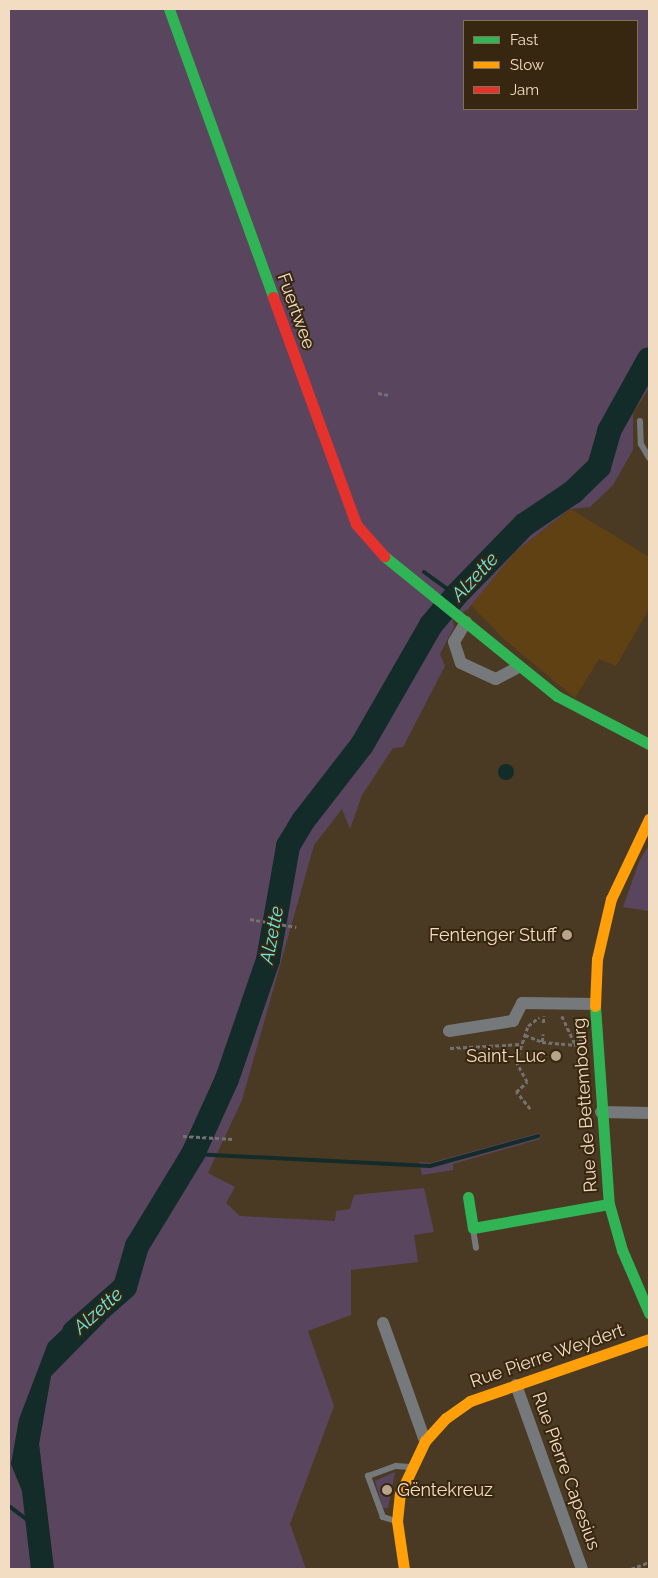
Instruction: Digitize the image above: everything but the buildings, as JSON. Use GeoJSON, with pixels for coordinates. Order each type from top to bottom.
{"type":"FeatureCollection","features":[{"type":"Feature","properties":{"kind":"street","name":"Fuertwee"},"geometry":{"type":"LineString","coordinates":[[169,9],[356,524],[377,553],[464,620]]}},
{"type":"Feature","properties":{"kind":"street"},"geometry":{"type":"LineString","coordinates":[[518,667],[496,679],[461,663],[454,642],[464,620],[518,667],[592,718],[649,744]]}},
{"type":"Feature","properties":{"kind":"street","name":"Rue de Bettembourg"},"geometry":{"type":"LineString","coordinates":[[649,819],[611,898],[597,959],[595,1004],[601,1112],[609,1204],[622,1250],[649,1313]]}},
{"type":"Feature","properties":{"kind":"street","name":"Rue de Bettembourg"},"geometry":{"type":"LineString","coordinates":[[449,1031],[513,1020],[522,1003],[595,1004]]}},
{"type":"Feature","properties":{"kind":"street"},"geometry":{"type":"LineString","coordinates":[[601,1112],[649,1113]]}},
{"type":"Feature","properties":{"kind":"street"},"geometry":{"type":"LineString","coordinates":[[468,1197],[473,1228]]}},
{"type":"Feature","properties":{"kind":"street","name":"Rue de Bettembourg"},"geometry":{"type":"LineString","coordinates":[[473,1228],[609,1204]]}},
{"type":"Feature","properties":{"kind":"street"},"geometry":{"type":"LineString","coordinates":[[382,1323],[425,1441]]}},
{"type":"Feature","properties":{"kind":"street","name":"Rue Pierre Weydert"},"geometry":{"type":"LineString","coordinates":[[404,1569],[397,1521],[410,1467],[425,1441],[470,1401],[649,1339]]}},
{"type":"Feature","properties":{"kind":"street","name":"Rue Pierre Capesius"},"geometry":{"type":"LineString","coordinates":[[516,1385],[582,1569]]}},
{"type":"Feature","properties":{"kind":"lane"},"geometry":{"type":"LineString","coordinates":[[640,421],[641,444],[649,458]]}},
{"type":"Feature","properties":{"kind":"lane"},"geometry":{"type":"LineString","coordinates":[[473,1228],[476,1248]]}},
{"type":"Feature","properties":{"kind":"lane"},"geometry":{"type":"LineString","coordinates":[[397,1521],[383,1517],[368,1476],[396,1466],[410,1467]]}},
{"type":"Feature","properties":{"kind":"path"},"geometry":{"type":"LineString","coordinates":[[378,393],[389,395]]}},
{"type":"Feature","properties":{"kind":"path"},"geometry":{"type":"LineString","coordinates":[[250,919],[296,926]]}},
{"type":"Feature","properties":{"kind":"path"},"geometry":{"type":"LineString","coordinates":[[543,1023],[544,1016]]}},
{"type":"Feature","properties":{"kind":"path"},"geometry":{"type":"LineString","coordinates":[[530,1109],[516,1092],[527,1082],[517,1070],[521,1044],[532,1021],[544,1016],[562,1016],[575,1044]]}},
{"type":"Feature","properties":{"kind":"path"},"geometry":{"type":"LineString","coordinates":[[581,1023],[580,1045],[585,1054]]}},
{"type":"Feature","properties":{"kind":"path"},"geometry":{"type":"LineString","coordinates":[[542,1042],[543,1034]]}},
{"type":"Feature","properties":{"kind":"path"},"geometry":{"type":"LineString","coordinates":[[525,1035],[542,1042],[580,1045]]}},
{"type":"Feature","properties":{"kind":"path"},"geometry":{"type":"LineString","coordinates":[[450,1048],[521,1044]]}},
{"type":"Feature","properties":{"kind":"path"},"geometry":{"type":"LineString","coordinates":[[183,1136],[233,1139]]}},
{"type":"Feature","properties":{"kind":"path"},"geometry":{"type":"LineString","coordinates":[[631,1569],[649,1562]]}},
{"type":"Feature","properties":{"kind":"shaded area"},"geometry":{"type":"Polygon","coordinates":[[[9,9],[649,9],[649,388],[633,413],[633,450],[613,485],[590,507],[570,509],[515,552],[468,609],[452,618],[454,627],[440,654],[445,666],[403,747],[393,748],[362,795],[350,829],[342,809],[314,845],[242,1100],[208,1173],[235,1187],[226,1203],[240,1216],[335,1221],[336,1211],[350,1209],[354,1195],[424,1188],[434,1232],[414,1235],[418,1262],[351,1270],[351,1315],[308,1331],[334,1406],[290,1524],[306,1569],[54,1569],[39,1444],[51,1376],[106,1320],[48,1343],[11,1464],[22,1491],[31,1569],[9,1569],[9,9]]]}},
{"type":"Feature","properties":{"kind":"shaded area"},"geometry":{"type":"Polygon","coordinates":[[[571,509],[649,557],[649,609],[616,666],[599,659],[575,698],[505,640],[471,605],[515,552],[571,509]]]}},
{"type":"Feature","properties":{"kind":"shaded area"},"geometry":{"type":"Polygon","coordinates":[[[649,845],[649,911],[623,907],[639,862],[649,845]]]}},
{"type":"Feature","properties":{"kind":"shaded area"},"geometry":{"type":"Polygon","coordinates":[[[539,1133],[540,1139],[453,1164],[453,1170],[422,1175],[419,1162],[430,1163],[539,1133]]]}},
{"type":"Feature","properties":{"kind":"shaded area"},"geometry":{"type":"Polygon","coordinates":[[[395,1472],[388,1508],[383,1508],[375,1481],[395,1472]]]}},
{"type":"Feature","properties":{"kind":"water"},"geometry":{"type":"Polygon","coordinates":[[[506,764],[514,772],[506,780],[498,772],[506,764]]]}},
{"type":"Feature","properties":{"kind":"water"},"geometry":{"type":"Polygon","coordinates":[[[91,1302],[106,1320],[51,1376],[39,1444],[54,1569],[31,1569],[22,1491],[11,1464],[19,1419],[48,1343],[91,1302]]]}},
{"type":"Feature","properties":{"kind":"waterway","name":"Alzette"},"geometry":{"type":"LineString","coordinates":[[74,1332],[125,1287],[137,1246],[193,1154],[227,1079],[268,960],[288,846],[303,821],[362,745],[431,625],[456,595],[524,525],[573,492],[599,467],[609,431],[649,359]]}},
{"type":"Feature","properties":{"kind":"waterway"},"geometry":{"type":"LineString","coordinates":[[424,572],[456,595]]}},
{"type":"Feature","properties":{"kind":"waterway"},"geometry":{"type":"LineString","coordinates":[[193,1154],[430,1166],[538,1136]]}},
{"type":"Feature","properties":{"kind":"waterway"},"geometry":{"type":"LineString","coordinates":[[9,1506],[29,1521]]}},
{"type":"Feature","properties":{"kind":"traffic: fast"},"geometry":{"type":"LineString","coordinates":[[169,9],[273,297]]}},
{"type":"Feature","properties":{"kind":"traffic: fast"},"geometry":{"type":"LineString","coordinates":[[384,556],[557,696],[649,744]]}},
{"type":"Feature","properties":{"kind":"traffic: fast"},"geometry":{"type":"LineString","coordinates":[[595,1006],[609,1204],[622,1250],[649,1313]]}},
{"type":"Feature","properties":{"kind":"traffic: fast"},"geometry":{"type":"LineString","coordinates":[[468,1197],[473,1228],[609,1204]]}},
{"type":"Feature","properties":{"kind":"traffic: slow"},"geometry":{"type":"LineString","coordinates":[[595,1006],[597,959],[611,899],[649,819]]}},
{"type":"Feature","properties":{"kind":"traffic: slow"},"geometry":{"type":"LineString","coordinates":[[404,1569],[397,1521],[400,1494],[425,1441],[446,1418],[470,1401],[649,1339]]}},
{"type":"Feature","properties":{"kind":"traffic: jam"},"geometry":{"type":"LineString","coordinates":[[273,297],[356,524],[384,556]]}},
{"type":"Feature","properties":{"kind":"place","name":"Fentenger Stuff"},"geometry":{"type":"Point","coordinates":[567,935]}},
{"type":"Feature","properties":{"kind":"place","name":"Saint-Luc"},"geometry":{"type":"Point","coordinates":[556,1056]}},
{"type":"Feature","properties":{"kind":"place","name":"Gëntekreuz"},"geometry":{"type":"Point","coordinates":[387,1490]}}]}
